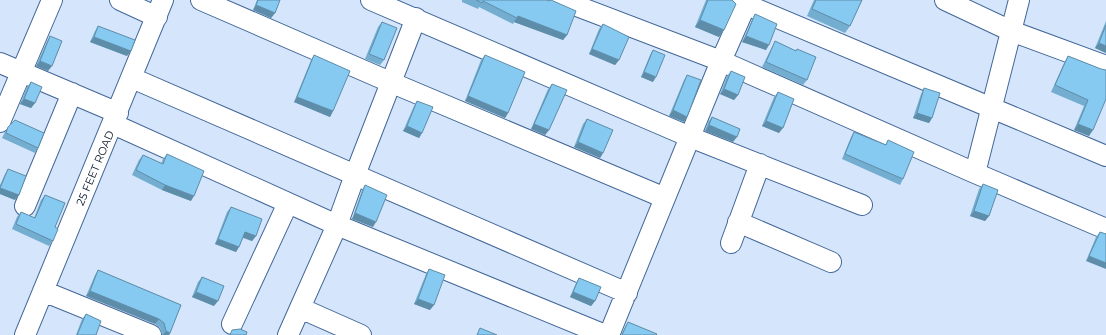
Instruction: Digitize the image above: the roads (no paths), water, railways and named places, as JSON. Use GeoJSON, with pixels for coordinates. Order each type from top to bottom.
{"type":"FeatureCollection","features":[{"type":"Feature","properties":{"kind":"street"},"geometry":{"type":"LineString","coordinates":[[0,122],[52,0]]}},
{"type":"Feature","properties":{"kind":"street"},"geometry":{"type":"LineString","coordinates":[[120,0],[160,8]]}},
{"type":"Feature","properties":{"kind":"street"},"geometry":{"type":"LineString","coordinates":[[201,0],[390,82],[665,198]]}},
{"type":"Feature","properties":{"kind":"street"},"geometry":{"type":"LineString","coordinates":[[371,0],[416,18],[690,137],[862,205]]}},
{"type":"Feature","properties":{"kind":"street"},"geometry":{"type":"LineString","coordinates":[[561,0],[603,7],[721,61],[1106,229]]}},
{"type":"Feature","properties":{"kind":"street"},"geometry":{"type":"LineString","coordinates":[[945,0],[1011,31],[1106,66]]}},
{"type":"Feature","properties":{"kind":"street"},"geometry":{"type":"LineString","coordinates":[[975,173],[1019,0]]}},
{"type":"Feature","properties":{"kind":"street"},"geometry":{"type":"LineString","coordinates":[[609,335],[721,61],[743,2],[1106,156]]}},
{"type":"Feature","properties":{"kind":"street","name":"25 FEET ROAD"},"geometry":{"type":"LineString","coordinates":[[25,335],[160,8]]}},
{"type":"Feature","properties":{"kind":"street"},"geometry":{"type":"LineString","coordinates":[[288,335],[337,225],[390,82],[416,18]]}},
{"type":"Feature","properties":{"kind":"street"},"geometry":{"type":"LineString","coordinates":[[0,63],[72,93],[115,118],[288,203],[337,225],[605,335]]}},
{"type":"Feature","properties":{"kind":"street"},"geometry":{"type":"LineString","coordinates":[[132,78],[627,293]]}},
{"type":"Feature","properties":{"kind":"street"},"geometry":{"type":"LineString","coordinates":[[25,206],[72,93]]}},
{"type":"Feature","properties":{"kind":"street"},"geometry":{"type":"LineString","coordinates":[[731,243],[760,164]]}},
{"type":"Feature","properties":{"kind":"street"},"geometry":{"type":"LineString","coordinates":[[232,324],[288,203]]}},
{"type":"Feature","properties":{"kind":"street"},"geometry":{"type":"LineString","coordinates":[[738,222],[831,262]]}},
{"type":"Feature","properties":{"kind":"street"},"geometry":{"type":"LineString","coordinates":[[43,291],[152,335]]}},
{"type":"Feature","properties":{"kind":"street"},"geometry":{"type":"LineString","coordinates":[[300,308],[361,335]]}}]}
